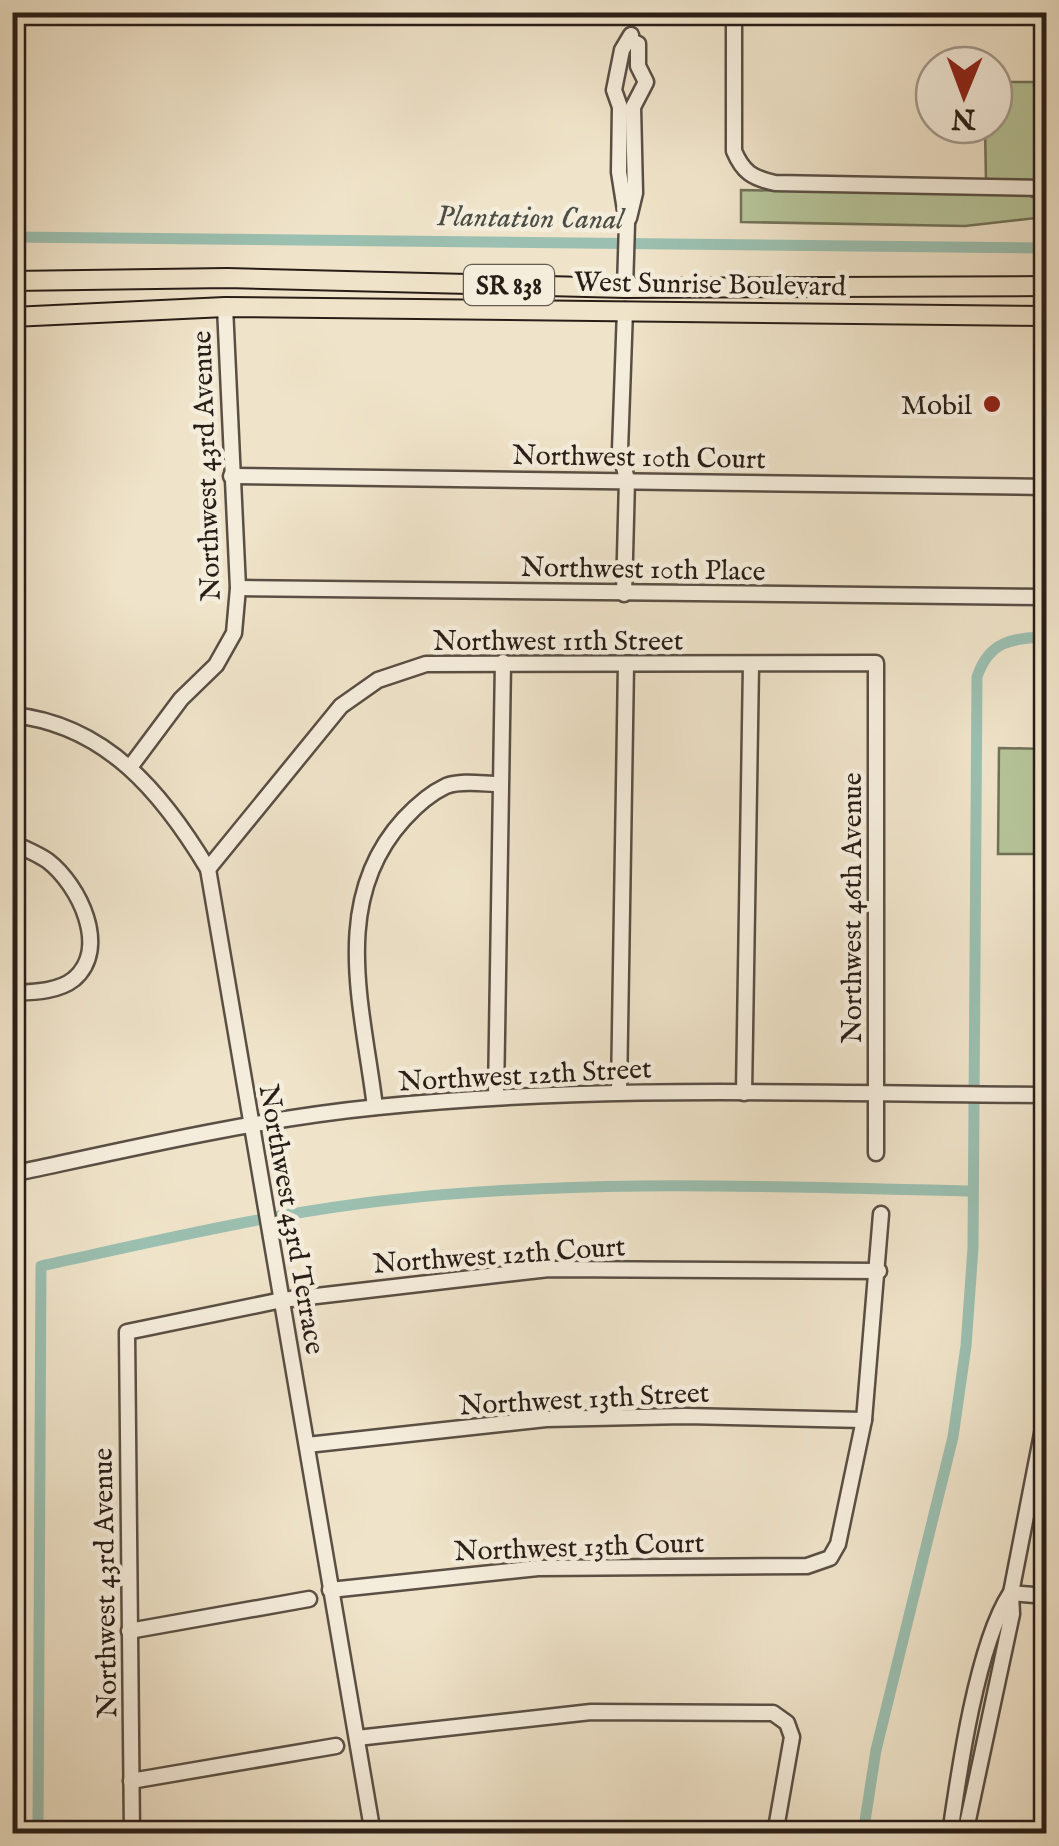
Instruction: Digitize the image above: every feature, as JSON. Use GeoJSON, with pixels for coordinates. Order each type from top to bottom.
{"type":"FeatureCollection","features":[{"type":"Feature","properties":{"kind":"main road","name":"West Sunrise Boulevard"},"geometry":{"type":"LineString","coordinates":[[12,281],[625,278],[657,288],[1046,286]]}},
{"type":"Feature","properties":{"kind":"main road"},"geometry":{"type":"LineString","coordinates":[[601,309],[619,300],[625,278]]}},
{"type":"Feature","properties":{"kind":"main road"},"geometry":{"type":"LineString","coordinates":[[225,307],[272,279]]}},
{"type":"Feature","properties":{"kind":"main road"},"geometry":{"type":"LineString","coordinates":[[625,310],[657,288]]}},
{"type":"Feature","properties":{"kind":"main road","name":"West Sunrise Boulevard"},"geometry":{"type":"LineString","coordinates":[[12,317],[225,307],[1046,316]]}},
{"type":"Feature","properties":{"kind":"street"},"geometry":{"type":"LineString","coordinates":[[734,12],[734,151],[742,169],[774,183],[1046,188]]}},
{"type":"Feature","properties":{"kind":"street"},"geometry":{"type":"LineString","coordinates":[[625,278],[627,223],[619,172],[620,107],[614,90],[624,44],[630,38],[638,44],[638,66],[646,82],[633,107],[636,193],[627,223]]}},
{"type":"Feature","properties":{"kind":"street"},"geometry":{"type":"LineString","coordinates":[[619,65],[638,66]]}},
{"type":"Feature","properties":{"kind":"street","name":"Northwest 43rd Avenue"},"geometry":{"type":"LineString","coordinates":[[130,766],[181,700],[216,664],[234,633],[238,588],[225,307]]}},
{"type":"Feature","properties":{"kind":"street"},"geometry":{"type":"LineString","coordinates":[[624,594],[628,480],[620,450],[625,310]]}},
{"type":"Feature","properties":{"kind":"street","name":"Northwest 10th Court"},"geometry":{"type":"LineString","coordinates":[[231,476],[1046,487]]}},
{"type":"Feature","properties":{"kind":"street","name":"Northwest 10th Place"},"geometry":{"type":"LineString","coordinates":[[238,588],[1046,597]]}},
{"type":"Feature","properties":{"kind":"street"},"geometry":{"type":"LineString","coordinates":[[496,1097],[504,662]]}},
{"type":"Feature","properties":{"kind":"street","name":"Northwest 11th Street"},"geometry":{"type":"LineString","coordinates":[[208,869],[341,706],[378,680],[426,664],[876,663]]}},
{"type":"Feature","properties":{"kind":"street","name":"Northwest 46th Avenue"},"geometry":{"type":"LineString","coordinates":[[876,663],[876,1154]]}},
{"type":"Feature","properties":{"kind":"street"},"geometry":{"type":"LineString","coordinates":[[620,1091],[626,664]]}},
{"type":"Feature","properties":{"kind":"street"},"geometry":{"type":"LineString","coordinates":[[744,1093],[750,665]]}},
{"type":"Feature","properties":{"kind":"street","name":"Northwest 43rd Terrace"},"geometry":{"type":"LineString","coordinates":[[12,715],[59,726],[130,766],[164,800],[208,869],[373,1834]]}},
{"type":"Feature","properties":{"kind":"street"},"geometry":{"type":"LineString","coordinates":[[374,1107],[354,941],[363,883],[388,837],[420,801],[450,784],[500,784]]}},
{"type":"Feature","properties":{"kind":"street"},"geometry":{"type":"LineString","coordinates":[[12,843],[48,861],[73,888],[90,936],[88,961],[72,980],[47,990],[12,993]]}},
{"type":"Feature","properties":{"kind":"street","name":"Northwest 12th Street"},"geometry":{"type":"LineString","coordinates":[[12,1174],[374,1107],[496,1097],[620,1091],[1046,1095]]}},
{"type":"Feature","properties":{"kind":"street"},"geometry":{"type":"LineString","coordinates":[[864,1420],[881,1214]]}},
{"type":"Feature","properties":{"kind":"street","name":"Northwest 12th Court"},"geometry":{"type":"LineString","coordinates":[[127,1332],[282,1300],[549,1269],[879,1271]]}},
{"type":"Feature","properties":{"kind":"street","name":"Northwest 43rd Avenue"},"geometry":{"type":"LineString","coordinates":[[127,1332],[132,1834]]}},
{"type":"Feature","properties":{"kind":"street"},"geometry":{"type":"LineString","coordinates":[[965,1834],[998,1612],[1011,1593],[1042,1470],[1046,1413]]}},
{"type":"Feature","properties":{"kind":"street","name":"Northwest 13th Street"},"geometry":{"type":"LineString","coordinates":[[306,1446],[546,1419],[685,1416],[864,1420]]}},
{"type":"Feature","properties":{"kind":"street","name":"Northwest 13th Court"},"geometry":{"type":"LineString","coordinates":[[330,1590],[538,1568],[807,1566],[830,1558],[838,1544],[864,1420]]}},
{"type":"Feature","properties":{"kind":"street"},"geometry":{"type":"LineString","coordinates":[[1011,1593],[1046,1596]]}},
{"type":"Feature","properties":{"kind":"street"},"geometry":{"type":"LineString","coordinates":[[129,1631],[309,1600]]}},
{"type":"Feature","properties":{"kind":"street"},"geometry":{"type":"LineString","coordinates":[[950,1834],[991,1670]]}},
{"type":"Feature","properties":{"kind":"street"},"geometry":{"type":"LineString","coordinates":[[357,1738],[592,1712],[773,1713],[787,1723],[792,1737],[775,1834]]}},
{"type":"Feature","properties":{"kind":"street"},"geometry":{"type":"LineString","coordinates":[[131,1781],[336,1746]]}},
{"type":"Feature","properties":{"kind":"green space"},"geometry":{"type":"Polygon","coordinates":[[[1014,82],[1046,82],[1046,181],[986,181],[985,145],[1014,145],[1014,82]]]}},
{"type":"Feature","properties":{"kind":"green space"},"geometry":{"type":"Polygon","coordinates":[[[741,190],[1028,195],[1046,203],[1046,217],[965,226],[741,222],[741,190]]]}},
{"type":"Feature","properties":{"kind":"green space"},"geometry":{"type":"Polygon","coordinates":[[[999,748],[1046,749],[1046,854],[998,854],[999,748]]]}},
{"type":"Feature","properties":{"kind":"waterway","name":"Plantation Canal"},"geometry":{"type":"LineString","coordinates":[[12,237],[1046,248]]}},
{"type":"Feature","properties":{"kind":"waterway"},"geometry":{"type":"LineString","coordinates":[[863,1834],[876,1750],[953,1437],[966,1346],[973,1248],[977,677],[988,656],[1003,644],[1046,637]]}},
{"type":"Feature","properties":{"kind":"waterway"},"geometry":{"type":"LineString","coordinates":[[38,1834],[41,1266],[302,1212],[463,1193],[609,1186],[973,1191]]}},
{"type":"Feature","properties":{"kind":"place","name":"Mobil"},"geometry":{"type":"Point","coordinates":[992,404]}}]}
